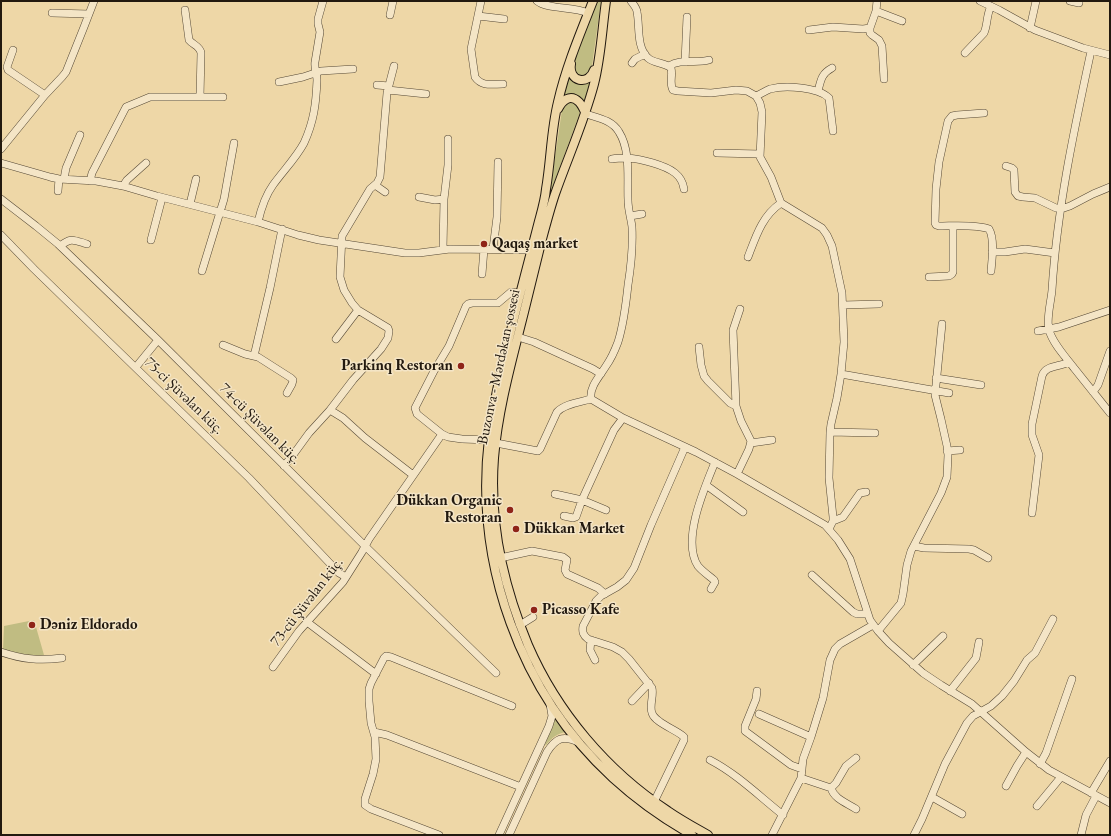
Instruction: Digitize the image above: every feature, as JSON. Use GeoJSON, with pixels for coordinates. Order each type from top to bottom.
{"type":"FeatureCollection","features":[{"type":"Feature","properties":{"kind":"main road"},"geometry":{"type":"LineString","coordinates":[[593,1],[576,42],[563,81],[554,120],[546,192],[498,387],[486,477],[486,496],[490,540],[495,571],[512,629],[526,662],[550,703],[578,742],[611,777],[663,818],[692,835]]}},
{"type":"Feature","properties":{"kind":"main road","name":"Buzonva - Mərdəkan şossesi"},"geometry":{"type":"LineString","coordinates":[[606,1],[597,72],[586,114],[551,204],[505,388],[499,421],[492,441],[497,540],[502,569],[520,625],[538,665],[557,699],[595,748],[632,785],[682,821],[708,835]]}},
{"type":"Feature","properties":{"kind":"main road"},"geometry":{"type":"LineString","coordinates":[[576,42],[570,67],[573,76],[576,78],[586,80],[591,77],[594,73],[600,50]]}},
{"type":"Feature","properties":{"kind":"main road"},"geometry":{"type":"LineString","coordinates":[[554,120],[562,102],[569,98],[579,101],[586,114]]}},
{"type":"Feature","properties":{"kind":"street"},"geometry":{"type":"LineString","coordinates":[[1,149],[45,95],[66,72],[94,1]]}},
{"type":"Feature","properties":{"kind":"street"},"geometry":{"type":"LineString","coordinates":[[258,222],[264,202],[271,188],[301,148],[314,112],[317,79],[314,66],[320,32],[318,24],[323,1]]}},
{"type":"Feature","properties":{"kind":"street"},"geometry":{"type":"LineString","coordinates":[[390,14],[393,1]]}},
{"type":"Feature","properties":{"kind":"street"},"geometry":{"type":"LineString","coordinates":[[480,1],[471,49],[474,77],[482,84],[503,84]]}},
{"type":"Feature","properties":{"kind":"street"},"geometry":{"type":"LineString","coordinates":[[537,1],[543,5],[578,10],[588,13]]}},
{"type":"Feature","properties":{"kind":"street"},"geometry":{"type":"LineString","coordinates":[[631,1],[637,10],[639,33],[644,54],[653,61],[669,66],[672,70],[672,88],[676,91],[747,91],[756,96],[760,103],[762,112],[760,154],[781,203],[819,226],[827,235],[832,246],[843,304],[844,342],[841,374],[830,432],[829,478],[833,521],[829,529]]}},
{"type":"Feature","properties":{"kind":"street"},"geometry":{"type":"LineString","coordinates":[[878,1],[876,12],[870,28],[872,35],[879,40],[882,46],[884,79]]}},
{"type":"Feature","properties":{"kind":"street"},"geometry":{"type":"LineString","coordinates":[[980,1],[1030,28],[1091,50],[1110,55]]}},
{"type":"Feature","properties":{"kind":"street"},"geometry":{"type":"LineString","coordinates":[[1030,28],[1036,1]]}},
{"type":"Feature","properties":{"kind":"street"},"geometry":{"type":"LineString","coordinates":[[1070,1],[1079,3]]}},
{"type":"Feature","properties":{"kind":"street"},"geometry":{"type":"LineString","coordinates":[[965,53],[984,33],[987,14],[991,6]]}},
{"type":"Feature","properties":{"kind":"street"},"geometry":{"type":"LineString","coordinates":[[185,10],[189,40],[200,49],[201,53],[200,97]]}},
{"type":"Feature","properties":{"kind":"street"},"geometry":{"type":"LineString","coordinates":[[876,12],[902,21]]}},
{"type":"Feature","properties":{"kind":"street"},"geometry":{"type":"LineString","coordinates":[[52,13],[89,14]]}},
{"type":"Feature","properties":{"kind":"street"},"geometry":{"type":"LineString","coordinates":[[478,16],[504,19]]}},
{"type":"Feature","properties":{"kind":"street"},"geometry":{"type":"LineString","coordinates":[[685,62],[687,17]]}},
{"type":"Feature","properties":{"kind":"street"},"geometry":{"type":"LineString","coordinates":[[809,30],[833,27],[870,28]]}},
{"type":"Feature","properties":{"kind":"street"},"geometry":{"type":"LineString","coordinates":[[13,50],[7,67],[8,70],[45,95]]}},
{"type":"Feature","properties":{"kind":"street"},"geometry":{"type":"LineString","coordinates":[[1091,50],[1061,208],[1055,253],[1052,298],[1048,320],[1049,329],[1054,340],[1069,362],[1110,413]]}},
{"type":"Feature","properties":{"kind":"street"},"geometry":{"type":"LineString","coordinates":[[632,63],[635,59],[644,54]]}},
{"type":"Feature","properties":{"kind":"street"},"geometry":{"type":"LineString","coordinates":[[669,66],[677,62],[702,62],[709,60]]}},
{"type":"Feature","properties":{"kind":"street"},"geometry":{"type":"LineString","coordinates":[[284,466],[309,433],[386,343],[389,334],[388,328],[358,310],[346,294],[341,284],[340,269],[341,243],[344,231],[370,189],[379,181],[388,88],[394,66]]}},
{"type":"Feature","properties":{"kind":"street"},"geometry":{"type":"LineString","coordinates":[[818,91],[823,75],[832,68]]}},
{"type":"Feature","properties":{"kind":"street"},"geometry":{"type":"LineString","coordinates":[[279,82],[303,77],[321,71],[352,69]]}},
{"type":"Feature","properties":{"kind":"street"},"geometry":{"type":"LineString","coordinates":[[377,85],[426,94]]}},
{"type":"Feature","properties":{"kind":"street"},"geometry":{"type":"LineString","coordinates":[[756,96],[770,90],[780,88],[796,88],[818,91],[829,98],[833,131]]}},
{"type":"Feature","properties":{"kind":"street"},"geometry":{"type":"LineString","coordinates":[[90,181],[92,173],[126,107],[150,97],[223,97]]}},
{"type":"Feature","properties":{"kind":"street"},"geometry":{"type":"LineString","coordinates":[[984,113],[957,115],[952,116],[948,120],[939,162],[936,189],[935,223],[939,226],[989,229],[991,233],[992,252],[991,271]]}},
{"type":"Feature","properties":{"kind":"street"},"geometry":{"type":"LineString","coordinates":[[586,114],[609,122],[617,128],[622,137],[628,158],[628,202],[632,227],[631,255],[624,319],[615,350],[592,390],[591,399]]}},
{"type":"Feature","properties":{"kind":"street"},"geometry":{"type":"LineString","coordinates":[[58,191],[80,135]]}},
{"type":"Feature","properties":{"kind":"street"},"geometry":{"type":"LineString","coordinates":[[443,249],[444,199],[448,177],[448,139]]}},
{"type":"Feature","properties":{"kind":"street"},"geometry":{"type":"LineString","coordinates":[[202,271],[221,212],[234,143]]}},
{"type":"Feature","properties":{"kind":"street"},"geometry":{"type":"LineString","coordinates":[[717,153],[760,154]]}},
{"type":"Feature","properties":{"kind":"street"},"geometry":{"type":"LineString","coordinates":[[612,158],[628,158],[655,164],[670,170],[681,179],[684,184],[684,189]]}},
{"type":"Feature","properties":{"kind":"street"},"geometry":{"type":"LineString","coordinates":[[493,249],[497,217],[498,162]]}},
{"type":"Feature","properties":{"kind":"street"},"geometry":{"type":"LineString","coordinates":[[1,163],[43,176],[123,186],[162,198],[258,222],[309,238],[405,253],[419,253],[443,249],[532,250]]}},
{"type":"Feature","properties":{"kind":"street"},"geometry":{"type":"LineString","coordinates":[[123,186],[127,180],[146,163]]}},
{"type":"Feature","properties":{"kind":"street"},"geometry":{"type":"LineString","coordinates":[[1006,166],[1014,170],[1015,192],[1018,196],[1035,198],[1052,206],[1061,208],[1070,206],[1084,198],[1110,188]]}},
{"type":"Feature","properties":{"kind":"street"},"geometry":{"type":"LineString","coordinates":[[190,204],[196,179]]}},
{"type":"Feature","properties":{"kind":"street"},"geometry":{"type":"LineString","coordinates":[[375,185],[385,192]]}},
{"type":"Feature","properties":{"kind":"street"},"geometry":{"type":"LineString","coordinates":[[419,197],[435,200],[444,199]]}},
{"type":"Feature","properties":{"kind":"street"},"geometry":{"type":"LineString","coordinates":[[151,240],[162,198]]}},
{"type":"Feature","properties":{"kind":"street","name":"74-cü Şüvəlan küç."},"geometry":{"type":"LineString","coordinates":[[1,200],[60,246],[158,340],[365,546],[496,673]]}},
{"type":"Feature","properties":{"kind":"street"},"geometry":{"type":"LineString","coordinates":[[748,257],[759,229],[771,210],[781,203]]}},
{"type":"Feature","properties":{"kind":"street"},"geometry":{"type":"LineString","coordinates":[[630,216],[642,214]]}},
{"type":"Feature","properties":{"kind":"street"},"geometry":{"type":"LineString","coordinates":[[929,277],[949,276],[953,272],[953,226]]}},
{"type":"Feature","properties":{"kind":"street"},"geometry":{"type":"LineString","coordinates":[[254,356],[282,229]]}},
{"type":"Feature","properties":{"kind":"street","name":"75-ci Şüvəlan küç."},"geometry":{"type":"LineString","coordinates":[[1,235],[249,478],[339,572],[346,577]]}},
{"type":"Feature","properties":{"kind":"street"},"geometry":{"type":"LineString","coordinates":[[60,246],[72,240],[87,244]]}},
{"type":"Feature","properties":{"kind":"street"},"geometry":{"type":"LineString","coordinates":[[482,274],[484,249]]}},
{"type":"Feature","properties":{"kind":"street"},"geometry":{"type":"LineString","coordinates":[[992,252],[1025,249],[1055,253]]}},
{"type":"Feature","properties":{"kind":"street"},"geometry":{"type":"LineString","coordinates":[[520,293],[511,292],[498,303],[472,303],[466,306],[449,346],[415,408],[417,414],[448,437],[492,441],[538,450],[540,449],[559,409],[591,399],[623,418],[738,474],[819,521],[829,529],[850,559],[873,625],[878,632],[913,665],[934,681],[966,700],[1040,764],[1110,803]]}},
{"type":"Feature","properties":{"kind":"street"},"geometry":{"type":"LineString","coordinates":[[843,304],[879,304]]}},
{"type":"Feature","properties":{"kind":"street"},"geometry":{"type":"LineString","coordinates":[[336,339],[358,310]]}},
{"type":"Feature","properties":{"kind":"street"},"geometry":{"type":"LineString","coordinates":[[738,474],[751,443],[750,438],[740,421],[736,406],[733,330],[740,310]]}},
{"type":"Feature","properties":{"kind":"street"},"geometry":{"type":"LineString","coordinates":[[1038,331],[1110,310]]}},
{"type":"Feature","properties":{"kind":"street"},"geometry":{"type":"LineString","coordinates":[[878,632],[901,603],[909,558],[947,477],[947,451],[935,390],[942,324]]}},
{"type":"Feature","properties":{"kind":"street"},"geometry":{"type":"LineString","coordinates":[[518,337],[534,342],[601,374]]}},
{"type":"Feature","properties":{"kind":"street"},"geometry":{"type":"LineString","coordinates":[[136,367],[158,340]]}},
{"type":"Feature","properties":{"kind":"street"},"geometry":{"type":"LineString","coordinates":[[223,345],[262,359],[293,380],[287,393]]}},
{"type":"Feature","properties":{"kind":"street"},"geometry":{"type":"LineString","coordinates":[[699,347],[704,376],[730,403],[736,406]]}},
{"type":"Feature","properties":{"kind":"street"},"geometry":{"type":"LineString","coordinates":[[1093,392],[1098,385],[1110,351]]}},
{"type":"Feature","properties":{"kind":"street"},"geometry":{"type":"LineString","coordinates":[[1032,513],[1039,455],[1032,435],[1032,424],[1042,376],[1043,372],[1048,369],[1069,362]]}},
{"type":"Feature","properties":{"kind":"street"},"geometry":{"type":"LineString","coordinates":[[841,374],[948,393]]}},
{"type":"Feature","properties":{"kind":"street"},"geometry":{"type":"LineString","coordinates":[[936,378],[981,385]]}},
{"type":"Feature","properties":{"kind":"street"},"geometry":{"type":"LineString","coordinates":[[330,410],[343,418],[365,438],[413,475]]}},
{"type":"Feature","properties":{"kind":"street"},"geometry":{"type":"LineString","coordinates":[[564,516],[576,517],[582,500],[614,430],[623,418]]}},
{"type":"Feature","properties":{"kind":"street"},"geometry":{"type":"LineString","coordinates":[[830,432],[875,433]]}},
{"type":"Feature","properties":{"kind":"street","name":"73-cü Şüvəlan küç."},"geometry":{"type":"LineString","coordinates":[[273,667],[307,622],[339,587],[369,539],[442,434]]}},
{"type":"Feature","properties":{"kind":"street"},"geometry":{"type":"LineString","coordinates":[[751,443],[772,440]]}},
{"type":"Feature","properties":{"kind":"street"},"geometry":{"type":"LineString","coordinates":[[654,802],[684,740],[683,736],[653,716],[651,710],[653,691],[649,683],[629,659],[622,652],[613,647],[591,640],[584,636],[583,626],[596,601],[601,596],[626,580],[634,568],[684,447]]}},
{"type":"Feature","properties":{"kind":"street"},"geometry":{"type":"LineString","coordinates":[[947,451],[960,450]]}},
{"type":"Feature","properties":{"kind":"street"},"geometry":{"type":"LineString","coordinates":[[711,589],[715,582],[698,567],[695,561],[692,546],[696,512],[715,462]]}},
{"type":"Feature","properties":{"kind":"street"},"geometry":{"type":"LineString","coordinates":[[706,485],[743,512]]}},
{"type":"Feature","properties":{"kind":"street"},"geometry":{"type":"LineString","coordinates":[[833,521],[843,517],[860,493],[866,492]]}},
{"type":"Feature","properties":{"kind":"street"},"geometry":{"type":"LineString","coordinates":[[555,494],[582,500],[606,510]]}},
{"type":"Feature","properties":{"kind":"street"},"geometry":{"type":"LineString","coordinates":[[914,546],[924,548],[969,548],[988,558]]}},
{"type":"Feature","properties":{"kind":"street"},"geometry":{"type":"LineString","coordinates":[[500,558],[532,551],[563,557],[567,560],[565,570],[567,574],[598,588],[605,594]]}},
{"type":"Feature","properties":{"kind":"street"},"geometry":{"type":"LineString","coordinates":[[812,575],[853,612],[857,614],[868,614]]}},
{"type":"Feature","properties":{"kind":"street"},"geometry":{"type":"LineString","coordinates":[[520,625],[533,617]]}},
{"type":"Feature","properties":{"kind":"street"},"geometry":{"type":"LineString","coordinates":[[914,835],[932,797],[945,764],[967,723],[973,716],[991,706],[1002,696],[1027,660],[1035,653],[1053,619]]}},
{"type":"Feature","properties":{"kind":"street"},"geometry":{"type":"LineString","coordinates":[[307,622],[376,674]]}},
{"type":"Feature","properties":{"kind":"street"},"geometry":{"type":"LineString","coordinates":[[772,835],[801,778],[803,759],[826,689],[830,660],[835,649],[840,644],[873,625]]}},
{"type":"Feature","properties":{"kind":"street"},"geometry":{"type":"LineString","coordinates":[[913,665],[943,636]]}},
{"type":"Feature","properties":{"kind":"street"},"geometry":{"type":"LineString","coordinates":[[591,640],[590,650],[595,660]]}},
{"type":"Feature","properties":{"kind":"street"},"geometry":{"type":"LineString","coordinates":[[950,691],[976,658],[979,642]]}},
{"type":"Feature","properties":{"kind":"street"},"geometry":{"type":"LineString","coordinates":[[1,652],[28,659],[46,660],[62,658]]}},
{"type":"Feature","properties":{"kind":"street"},"geometry":{"type":"LineString","coordinates":[[439,835],[371,809],[365,805],[365,799],[376,759],[376,743],[374,732],[370,724],[369,693],[370,686],[384,658],[388,656],[512,706]]}},
{"type":"Feature","properties":{"kind":"street"},"geometry":{"type":"LineString","coordinates":[[1040,764],[1046,753],[1072,679]]}},
{"type":"Feature","properties":{"kind":"street"},"geometry":{"type":"LineString","coordinates":[[632,702],[649,683]]}},
{"type":"Feature","properties":{"kind":"street"},"geometry":{"type":"LineString","coordinates":[[757,691],[756,699],[744,731],[791,765],[802,769]]}},
{"type":"Feature","properties":{"kind":"street"},"geometry":{"type":"LineString","coordinates":[[499,835],[550,726],[552,716],[550,703]]}},
{"type":"Feature","properties":{"kind":"street"},"geometry":{"type":"LineString","coordinates":[[758,714],[811,737]]}},
{"type":"Feature","properties":{"kind":"street"},"geometry":{"type":"LineString","coordinates":[[374,732],[388,735],[521,787]]}},
{"type":"Feature","properties":{"kind":"street"},"geometry":{"type":"LineString","coordinates":[[509,835],[547,752],[552,745],[558,740],[564,738],[572,739],[578,742]]}},
{"type":"Feature","properties":{"kind":"street"},"geometry":{"type":"LineString","coordinates":[[1006,786],[1026,752]]}},
{"type":"Feature","properties":{"kind":"street"},"geometry":{"type":"LineString","coordinates":[[831,788],[836,783],[846,766],[856,758]]}},
{"type":"Feature","properties":{"kind":"street"},"geometry":{"type":"LineString","coordinates":[[710,760],[736,777],[783,815]]}},
{"type":"Feature","properties":{"kind":"street"},"geometry":{"type":"LineString","coordinates":[[1081,835],[1086,815],[1094,794],[1110,761]]}},
{"type":"Feature","properties":{"kind":"street"},"geometry":{"type":"LineString","coordinates":[[1037,806],[1061,777]]}},
{"type":"Feature","properties":{"kind":"street"},"geometry":{"type":"LineString","coordinates":[[801,778],[831,788],[834,795],[856,809]]}},
{"type":"Feature","properties":{"kind":"street"},"geometry":{"type":"LineString","coordinates":[[932,797],[962,814]]}},
{"type":"Feature","properties":{"kind":"shaded area"},"geometry":{"type":"Polygon","coordinates":[[[597,1],[601,1],[592,66],[589,72],[583,76],[578,75],[575,71],[574,62],[597,1]]]}},
{"type":"Feature","properties":{"kind":"shaded area"},"geometry":{"type":"Polygon","coordinates":[[[569,73],[592,80],[585,104],[581,99],[572,95],[562,97],[569,73]]]}},
{"type":"Feature","properties":{"kind":"shaded area"},"geometry":{"type":"Polygon","coordinates":[[[571,102],[575,103],[580,110],[579,115],[549,197],[562,110],[566,104],[571,102]]]}},
{"type":"Feature","properties":{"kind":"shaded area"},"geometry":{"type":"Polygon","coordinates":[[[34,620],[44,655],[14,654],[3,650],[4,626],[34,620]]]}},
{"type":"Feature","properties":{"kind":"shaded area"},"geometry":{"type":"Polygon","coordinates":[[[555,718],[567,732],[558,735],[545,745],[555,718]]]}},
{"type":"Feature","properties":{"kind":"place","name":"Qaqaş market"},"geometry":{"type":"Point","coordinates":[484,244]}},
{"type":"Feature","properties":{"kind":"place","name":"Parkinq Restoran"},"geometry":{"type":"Point","coordinates":[461,366]}},
{"type":"Feature","properties":{"kind":"place","name":"Dükkan Organic Restoran"},"geometry":{"type":"Point","coordinates":[510,510]}},
{"type":"Feature","properties":{"kind":"place","name":"Dükkan Market"},"geometry":{"type":"Point","coordinates":[516,529]}},
{"type":"Feature","properties":{"kind":"place","name":"Picasso Kafe"},"geometry":{"type":"Point","coordinates":[534,610]}},
{"type":"Feature","properties":{"kind":"place","name":"Dəniz Eldorado"},"geometry":{"type":"Point","coordinates":[32,625]}}]}
